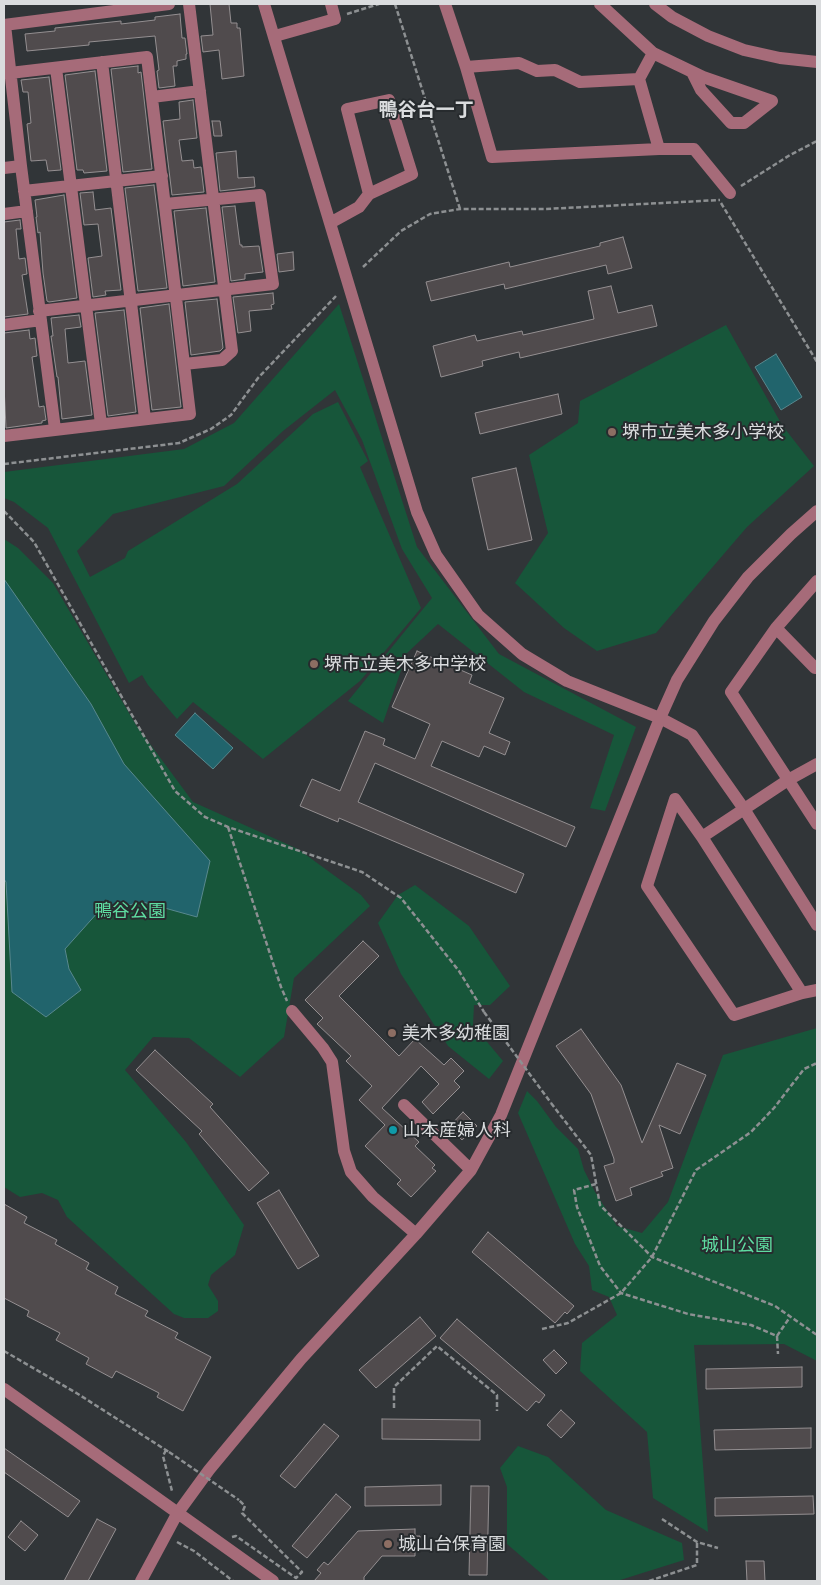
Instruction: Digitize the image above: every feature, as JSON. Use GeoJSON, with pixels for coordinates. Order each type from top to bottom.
{"type":"FeatureCollection","features":[{"type":"Feature","properties":{"kind":"street"},"geometry":{"type":"LineString","coordinates":[[54,429],[21,166],[8,95],[10,73],[4,25],[170,4]]}},
{"type":"Feature","properties":{"kind":"street"},"geometry":{"type":"LineString","coordinates":[[184,364],[222,360],[232,351],[189,4]]}},
{"type":"Feature","properties":{"kind":"street"},"geometry":{"type":"LineString","coordinates":[[264,4],[417,512],[436,555],[478,615],[522,654],[567,681],[660,718],[692,735],[744,809],[817,925]]}},
{"type":"Feature","properties":{"kind":"street"},"geometry":{"type":"LineString","coordinates":[[275,36],[335,19],[331,4]]}},
{"type":"Feature","properties":{"kind":"street"},"geometry":{"type":"LineString","coordinates":[[445,4],[466,67],[492,157],[694,149],[724,196]]}},
{"type":"Feature","properties":{"kind":"street"},"geometry":{"type":"LineString","coordinates":[[600,4],[653,53],[703,77],[772,101],[744,123],[731,123],[701,90],[692,72]]}},
{"type":"Feature","properties":{"kind":"street"},"geometry":{"type":"LineString","coordinates":[[655,4],[672,17],[701,32],[744,50],[780,58],[817,62]]}},
{"type":"Feature","properties":{"kind":"street"},"geometry":{"type":"LineString","coordinates":[[653,53],[639,79],[659,150]]}},
{"type":"Feature","properties":{"kind":"street"},"geometry":{"type":"LineString","coordinates":[[4,436],[190,414],[147,57],[10,73]]}},
{"type":"Feature","properties":{"kind":"street"},"geometry":{"type":"LineString","coordinates":[[102,62],[145,419]]}},
{"type":"Feature","properties":{"kind":"street"},"geometry":{"type":"LineString","coordinates":[[466,67],[519,63],[537,70],[556,70],[580,82],[639,79]]}},
{"type":"Feature","properties":{"kind":"street"},"geometry":{"type":"LineString","coordinates":[[56,68],[101,424]]}},
{"type":"Feature","properties":{"kind":"street"},"geometry":{"type":"LineString","coordinates":[[152,97],[200,91]]}},
{"type":"Feature","properties":{"kind":"street"},"geometry":{"type":"LineString","coordinates":[[330,223],[359,208],[369,194],[412,174],[389,100],[347,109],[369,194]]}},
{"type":"Feature","properties":{"kind":"street"},"geometry":{"type":"LineString","coordinates":[[4,168],[21,166]]}},
{"type":"Feature","properties":{"kind":"street"},"geometry":{"type":"LineString","coordinates":[[24,191],[162,176]]}},
{"type":"Feature","properties":{"kind":"street"},"geometry":{"type":"LineString","coordinates":[[4,325],[87,306],[273,284],[260,195],[165,204]]}},
{"type":"Feature","properties":{"kind":"street"},"geometry":{"type":"LineString","coordinates":[[4,214],[27,211]]}},
{"type":"Feature","properties":{"kind":"street"},"geometry":{"type":"LineString","coordinates":[[141,1581],[177,1514],[209,1470],[301,1359],[416,1234],[471,1170],[502,1115],[660,718],[677,680],[714,621],[748,578],[791,534],[817,511]]}},
{"type":"Feature","properties":{"kind":"street"},"geometry":{"type":"LineString","coordinates":[[817,581],[776,628],[731,692],[817,824]]}},
{"type":"Feature","properties":{"kind":"street"},"geometry":{"type":"LineString","coordinates":[[776,628],[817,668]]}},
{"type":"Feature","properties":{"kind":"street"},"geometry":{"type":"LineString","coordinates":[[702,837],[788,780],[817,764]]}},
{"type":"Feature","properties":{"kind":"street"},"geometry":{"type":"LineString","coordinates":[[802,993],[702,837],[675,799],[647,886],[734,1015],[817,990]]}},
{"type":"Feature","properties":{"kind":"street"},"geometry":{"type":"LineString","coordinates":[[292,1011],[323,1048],[332,1062],[344,1151],[351,1172],[372,1197],[416,1234]]}},
{"type":"Feature","properties":{"kind":"street"},"geometry":{"type":"LineString","coordinates":[[404,1104],[471,1170]]}},
{"type":"Feature","properties":{"kind":"street"},"geometry":{"type":"LineString","coordinates":[[4,1389],[273,1581]]}},
{"type":"Feature","properties":{"kind":"path"},"geometry":{"type":"LineString","coordinates":[[335,19],[379,4]]}},
{"type":"Feature","properties":{"kind":"path"},"geometry":{"type":"LineString","coordinates":[[395,4],[460,209]]}},
{"type":"Feature","properties":{"kind":"path"},"geometry":{"type":"LineString","coordinates":[[363,268],[401,231],[430,214],[460,209],[546,209],[724,196],[790,155],[817,141]]}},
{"type":"Feature","properties":{"kind":"path"},"geometry":{"type":"LineString","coordinates":[[724,196],[817,362]]}},
{"type":"Feature","properties":{"kind":"path"},"geometry":{"type":"LineString","coordinates":[[4,511],[34,542],[175,791],[205,817],[228,827],[362,872],[401,898],[459,971],[484,1012],[591,1155],[600,1205],[652,1257],[775,1306],[817,1335]]}},
{"type":"Feature","properties":{"kind":"path"},"geometry":{"type":"LineString","coordinates":[[228,827],[281,987],[292,1011]]}},
{"type":"Feature","properties":{"kind":"path"},"geometry":{"type":"LineString","coordinates":[[542,1329],[568,1323],[621,1293],[652,1257],[696,1170],[751,1132],[774,1108],[804,1069],[817,1063]]}},
{"type":"Feature","properties":{"kind":"path"},"geometry":{"type":"LineString","coordinates":[[596,1184],[574,1190],[577,1207],[600,1266],[621,1293],[688,1314],[751,1325],[777,1336]]}},
{"type":"Feature","properties":{"kind":"path"},"geometry":{"type":"LineString","coordinates":[[778,1354],[777,1336],[790,1316]]}},
{"type":"Feature","properties":{"kind":"path"},"geometry":{"type":"LineString","coordinates":[[394,1408],[394,1387],[437,1346],[497,1395],[497,1411]]}},
{"type":"Feature","properties":{"kind":"path"},"geometry":{"type":"LineString","coordinates":[[4,1351],[78,1394],[168,1451],[239,1500],[245,1506],[242,1513],[302,1572],[296,1578],[236,1536],[229,1538]]}},
{"type":"Feature","properties":{"kind":"path"},"geometry":{"type":"LineString","coordinates":[[168,1451],[163,1456],[172,1491]]}},
{"type":"Feature","properties":{"kind":"path"},"geometry":{"type":"LineString","coordinates":[[662,1520],[697,1542],[718,1548]]}},
{"type":"Feature","properties":{"kind":"path"},"geometry":{"type":"LineString","coordinates":[[177,1542],[194,1552],[233,1581]]}},
{"type":"Feature","properties":{"kind":"path"},"geometry":{"type":"LineString","coordinates":[[649,1581],[697,1565],[697,1542]]}},
{"type":"Feature","properties":{"kind":"green space"},"geometry":{"type":"Polygon","coordinates":[[[339,304],[417,547],[499,654],[636,727],[605,811],[590,808],[614,735],[524,692],[438,624],[407,653],[383,723],[348,701],[432,598],[402,549],[362,440],[335,390],[283,431],[224,486],[113,514],[77,551],[90,577],[125,558],[128,551],[237,484],[313,414],[338,402],[368,461],[360,467],[421,608],[360,681],[263,759],[193,702],[177,719],[148,685],[142,675],[129,683],[48,528],[14,502],[4,498],[4,472],[184,449],[234,423],[339,304]]]}},
{"type":"Feature","properties":{"kind":"green space"},"geometry":{"type":"Polygon","coordinates":[[[726,325],[782,425],[814,466],[747,527],[656,633],[597,651],[564,628],[515,583],[548,533],[529,455],[578,423],[580,401],[726,325]]]}},
{"type":"Feature","properties":{"kind":"green space","name":"鴨谷公園"},"geometry":{"type":"Polygon","coordinates":[[[4,539],[18,548],[53,583],[136,725],[193,802],[298,849],[361,895],[370,906],[294,978],[284,1037],[240,1077],[189,1038],[153,1037],[125,1070],[186,1142],[244,1225],[235,1255],[211,1275],[208,1285],[218,1301],[218,1311],[208,1318],[184,1318],[174,1314],[67,1217],[58,1200],[42,1193],[20,1197],[4,1187],[4,539]]]}},
{"type":"Feature","properties":{"kind":"green space"},"geometry":{"type":"Polygon","coordinates":[[[415,885],[469,926],[510,986],[490,1005],[474,1005],[473,1025],[503,1061],[489,1079],[448,1046],[401,974],[378,923],[398,895],[415,885]]]}},
{"type":"Feature","properties":{"kind":"green space","name":"城山公園"},"geometry":{"type":"Polygon","coordinates":[[[817,1028],[817,1361],[784,1344],[694,1345],[708,1532],[653,1498],[647,1432],[580,1371],[582,1343],[617,1315],[609,1297],[592,1290],[589,1266],[575,1244],[518,1113],[527,1091],[537,1101],[556,1127],[578,1149],[584,1170],[595,1192],[617,1226],[642,1233],[668,1202],[723,1055],[817,1028]]]}},
{"type":"Feature","properties":{"kind":"green space"},"geometry":{"type":"Polygon","coordinates":[[[518,1446],[548,1457],[606,1510],[682,1543],[684,1560],[617,1581],[550,1581],[507,1544],[507,1487],[500,1468],[518,1446]]]}},
{"type":"Feature","properties":{"kind":"water"},"geometry":{"type":"Polygon","coordinates":[[[776,354],[802,397],[781,410],[755,367],[776,354]]]}},
{"type":"Feature","properties":{"kind":"water"},"geometry":{"type":"Polygon","coordinates":[[[4,579],[91,704],[124,764],[210,861],[197,917],[143,902],[99,911],[65,949],[69,969],[81,990],[46,1017],[12,992],[6,882],[4,879],[4,579]]]}},
{"type":"Feature","properties":{"kind":"water"},"geometry":{"type":"Polygon","coordinates":[[[195,713],[233,748],[213,769],[175,735],[195,713]]]}},
{"type":"Feature","properties":{"kind":"building"},"geometry":{"type":"Polygon","coordinates":[[[210,4],[229,4],[231,23],[237,23],[237,28],[240,28],[244,76],[222,79],[219,50],[203,52],[201,36],[213,35],[210,4]]]}},
{"type":"Feature","properties":{"kind":"building"},"geometry":{"type":"Polygon","coordinates":[[[180,14],[182,38],[185,38],[187,54],[186,59],[177,61],[177,66],[173,66],[175,86],[159,88],[155,36],[89,42],[89,45],[27,51],[25,34],[55,31],[55,28],[121,21],[121,24],[155,20],[155,17],[180,14]]]}},
{"type":"Feature","properties":{"kind":"building"},"geometry":{"type":"Polygon","coordinates":[[[138,66],[138,73],[141,72],[152,169],[123,172],[111,69],[138,66]]]}},
{"type":"Feature","properties":{"kind":"building"},"geometry":{"type":"Polygon","coordinates":[[[95,71],[107,171],[84,173],[83,170],[77,170],[65,75],[95,71]]]}},
{"type":"Feature","properties":{"kind":"building"},"geometry":{"type":"Polygon","coordinates":[[[49,77],[61,170],[48,171],[46,160],[31,161],[27,124],[31,123],[28,92],[23,92],[21,80],[49,77]]]}},
{"type":"Feature","properties":{"kind":"building"},"geometry":{"type":"Polygon","coordinates":[[[193,100],[197,138],[179,140],[182,161],[193,160],[194,168],[201,167],[204,192],[172,195],[163,121],[180,119],[179,102],[193,100]]]}},
{"type":"Feature","properties":{"kind":"building"},"geometry":{"type":"Polygon","coordinates":[[[212,121],[220,121],[222,136],[214,136],[212,121]]]}},
{"type":"Feature","properties":{"kind":"building"},"geometry":{"type":"Polygon","coordinates":[[[236,151],[238,178],[254,177],[255,187],[220,191],[216,153],[236,151]]]}},
{"type":"Feature","properties":{"kind":"building"},"geometry":{"type":"Polygon","coordinates":[[[154,185],[167,288],[138,291],[125,188],[154,185]]]}},
{"type":"Feature","properties":{"kind":"building"},"geometry":{"type":"Polygon","coordinates":[[[93,192],[95,210],[111,208],[121,290],[105,291],[106,295],[93,297],[88,258],[102,256],[98,224],[84,225],[80,193],[93,192]]]}},
{"type":"Feature","properties":{"kind":"building"},"geometry":{"type":"Polygon","coordinates":[[[64,195],[77,298],[49,302],[47,301],[43,273],[35,200],[64,195]]]}},
{"type":"Feature","properties":{"kind":"building"},"geometry":{"type":"Polygon","coordinates":[[[235,206],[240,245],[242,247],[259,246],[263,272],[245,274],[245,279],[231,281],[222,207],[235,206]]]}},
{"type":"Feature","properties":{"kind":"building"},"geometry":{"type":"Polygon","coordinates":[[[206,208],[215,282],[183,286],[174,211],[206,208]]]}},
{"type":"Feature","properties":{"kind":"building"},"geometry":{"type":"Polygon","coordinates":[[[20,220],[21,229],[16,229],[19,259],[25,258],[27,274],[22,275],[28,314],[4,317],[4,222],[20,220]]]}},
{"type":"Feature","properties":{"kind":"building"},"geometry":{"type":"Polygon","coordinates":[[[623,237],[632,268],[608,274],[606,265],[505,289],[504,284],[431,301],[426,282],[509,262],[510,267],[600,246],[600,243],[623,237]]]}},
{"type":"Feature","properties":{"kind":"building"},"geometry":{"type":"Polygon","coordinates":[[[293,252],[294,270],[279,272],[277,254],[293,252]]]}},
{"type":"Feature","properties":{"kind":"building"},"geometry":{"type":"Polygon","coordinates":[[[611,286],[618,313],[652,305],[657,326],[520,358],[519,352],[482,361],[483,366],[441,377],[433,346],[475,335],[477,341],[522,331],[523,335],[594,319],[588,291],[611,286]]]}},
{"type":"Feature","properties":{"kind":"building"},"geometry":{"type":"Polygon","coordinates":[[[273,293],[274,304],[271,305],[272,309],[249,311],[251,331],[238,333],[233,297],[273,293]]]}},
{"type":"Feature","properties":{"kind":"building"},"geometry":{"type":"Polygon","coordinates":[[[217,299],[223,348],[220,351],[191,355],[185,302],[217,299]]]}},
{"type":"Feature","properties":{"kind":"building"},"geometry":{"type":"Polygon","coordinates":[[[169,304],[181,407],[152,410],[140,308],[169,304]]]}},
{"type":"Feature","properties":{"kind":"building"},"geometry":{"type":"Polygon","coordinates":[[[124,310],[136,412],[108,416],[95,313],[124,310]]]}},
{"type":"Feature","properties":{"kind":"building"},"geometry":{"type":"Polygon","coordinates":[[[79,315],[81,327],[65,329],[68,363],[85,361],[92,415],[62,419],[58,377],[51,336],[53,336],[51,318],[79,315]]]}},
{"type":"Feature","properties":{"kind":"building"},"geometry":{"type":"Polygon","coordinates":[[[29,330],[30,339],[35,338],[37,356],[32,357],[39,407],[44,406],[46,420],[42,421],[42,423],[6,428],[4,333],[29,330]]]}},
{"type":"Feature","properties":{"kind":"building"},"geometry":{"type":"Polygon","coordinates":[[[558,394],[562,414],[480,434],[475,413],[558,394]]]}},
{"type":"Feature","properties":{"kind":"building"},"geometry":{"type":"Polygon","coordinates":[[[516,468],[532,540],[488,550],[472,478],[516,468]]]}},
{"type":"Feature","properties":{"kind":"building"},"geometry":{"type":"Polygon","coordinates":[[[417,651],[472,675],[469,683],[504,698],[489,733],[510,742],[505,755],[484,746],[479,757],[442,741],[431,766],[575,827],[566,847],[375,763],[358,802],[524,874],[516,893],[339,818],[338,822],[300,806],[312,779],[340,791],[365,731],[385,739],[383,745],[415,759],[430,724],[392,707],[417,651]]]}},
{"type":"Feature","properties":{"kind":"building"},"geometry":{"type":"Polygon","coordinates":[[[363,941],[379,956],[339,996],[399,1056],[415,1039],[444,1065],[451,1058],[464,1071],[454,1081],[460,1087],[433,1114],[422,1102],[439,1084],[421,1066],[382,1108],[419,1142],[415,1146],[435,1165],[432,1168],[436,1171],[411,1197],[397,1184],[401,1180],[365,1146],[385,1125],[359,1100],[372,1086],[346,1061],[351,1056],[317,1024],[323,1018],[305,1000],[363,941]]]}},
{"type":"Feature","properties":{"kind":"building"},"geometry":{"type":"Polygon","coordinates":[[[581,1029],[621,1085],[642,1143],[677,1063],[706,1075],[680,1134],[659,1125],[673,1168],[661,1172],[663,1176],[630,1188],[632,1195],[616,1201],[604,1166],[614,1163],[614,1159],[591,1094],[556,1046],[581,1029]]]}},
{"type":"Feature","properties":{"kind":"building"},"geometry":{"type":"Polygon","coordinates":[[[155,1050],[213,1104],[210,1107],[269,1173],[249,1191],[199,1134],[202,1131],[136,1070],[155,1050]]]}},
{"type":"Feature","properties":{"kind":"building"},"geometry":{"type":"Polygon","coordinates":[[[463,1112],[477,1126],[462,1140],[449,1127],[463,1112]]]}},
{"type":"Feature","properties":{"kind":"building"},"geometry":{"type":"Polygon","coordinates":[[[279,1190],[319,1256],[298,1269],[257,1203],[279,1190]]]}},
{"type":"Feature","properties":{"kind":"building"},"geometry":{"type":"Polygon","coordinates":[[[4,1204],[27,1217],[24,1223],[57,1240],[55,1244],[89,1263],[86,1269],[118,1287],[115,1294],[148,1311],[145,1316],[178,1333],[175,1338],[211,1357],[183,1411],[157,1397],[159,1393],[116,1371],[112,1378],[86,1364],[89,1358],[56,1340],[60,1333],[27,1316],[29,1311],[4,1298],[4,1204]]]}},
{"type":"Feature","properties":{"kind":"building"},"geometry":{"type":"Polygon","coordinates":[[[488,1232],[574,1306],[567,1314],[565,1312],[555,1323],[472,1252],[488,1232]]]}},
{"type":"Feature","properties":{"kind":"building"},"geometry":{"type":"Polygon","coordinates":[[[420,1317],[436,1336],[376,1388],[359,1370],[420,1317]]]}},
{"type":"Feature","properties":{"kind":"building"},"geometry":{"type":"Polygon","coordinates":[[[457,1319],[545,1395],[539,1403],[536,1401],[527,1411],[440,1338],[457,1319]]]}},
{"type":"Feature","properties":{"kind":"building"},"geometry":{"type":"Polygon","coordinates":[[[554,1350],[567,1363],[556,1374],[543,1360],[554,1350]]]}},
{"type":"Feature","properties":{"kind":"building"},"geometry":{"type":"Polygon","coordinates":[[[802,1367],[802,1387],[706,1389],[706,1369],[802,1367]]]}},
{"type":"Feature","properties":{"kind":"building"},"geometry":{"type":"Polygon","coordinates":[[[561,1410],[575,1423],[561,1438],[547,1425],[561,1410]]]}},
{"type":"Feature","properties":{"kind":"building"},"geometry":{"type":"Polygon","coordinates":[[[382,1419],[480,1420],[480,1440],[382,1439],[382,1419]]]}},
{"type":"Feature","properties":{"kind":"building"},"geometry":{"type":"Polygon","coordinates":[[[324,1424],[339,1436],[295,1488],[280,1476],[324,1424]]]}},
{"type":"Feature","properties":{"kind":"building"},"geometry":{"type":"Polygon","coordinates":[[[811,1428],[811,1448],[715,1450],[714,1430],[811,1428]]]}},
{"type":"Feature","properties":{"kind":"building"},"geometry":{"type":"Polygon","coordinates":[[[4,1448],[80,1501],[68,1517],[4,1472],[4,1448]]]}},
{"type":"Feature","properties":{"kind":"building"},"geometry":{"type":"Polygon","coordinates":[[[441,1485],[441,1505],[365,1506],[365,1487],[441,1485]]]}},
{"type":"Feature","properties":{"kind":"building"},"geometry":{"type":"Polygon","coordinates":[[[471,1486],[489,1486],[487,1575],[469,1575],[471,1486]]]}},
{"type":"Feature","properties":{"kind":"building"},"geometry":{"type":"Polygon","coordinates":[[[336,1494],[351,1507],[307,1558],[292,1546],[336,1494]]]}},
{"type":"Feature","properties":{"kind":"building"},"geometry":{"type":"Polygon","coordinates":[[[813,1496],[814,1514],[715,1516],[715,1498],[813,1496]]]}},
{"type":"Feature","properties":{"kind":"building"},"geometry":{"type":"Polygon","coordinates":[[[97,1519],[116,1529],[88,1581],[64,1581],[97,1519]]]}},
{"type":"Feature","properties":{"kind":"building"},"geometry":{"type":"Polygon","coordinates":[[[21,1521],[38,1535],[25,1551],[8,1537],[21,1521]]]}},
{"type":"Feature","properties":{"kind":"building"},"geometry":{"type":"Polygon","coordinates":[[[415,1529],[415,1536],[420,1536],[420,1549],[415,1550],[415,1556],[382,1556],[364,1577],[364,1581],[314,1581],[321,1573],[317,1570],[324,1562],[328,1565],[358,1531],[415,1529]]]}},
{"type":"Feature","properties":{"kind":"building"},"geometry":{"type":"Polygon","coordinates":[[[746,1561],[764,1561],[765,1581],[747,1581],[746,1561]]]}},
{"type":"Feature","properties":{"kind":"place","name":"堺市立美木多小学校"},"geometry":{"type":"Point","coordinates":[612,432]}},
{"type":"Feature","properties":{"kind":"place","name":"堺市立美木多中学校"},"geometry":{"type":"Point","coordinates":[314,664]}},
{"type":"Feature","properties":{"kind":"place","name":"美木多幼稚園"},"geometry":{"type":"Point","coordinates":[392,1033]}},
{"type":"Feature","properties":{"kind":"place","name":"山本産婦人科"},"geometry":{"type":"Point","coordinates":[393,1130]}},
{"type":"Feature","properties":{"kind":"place","name":"城山台保育園"},"geometry":{"type":"Point","coordinates":[388,1544]}},
{"type":"Feature","properties":{"kind":"district","name":"鴨谷台一丁"},"geometry":{"type":"Point","coordinates":[426,110]}}]}
